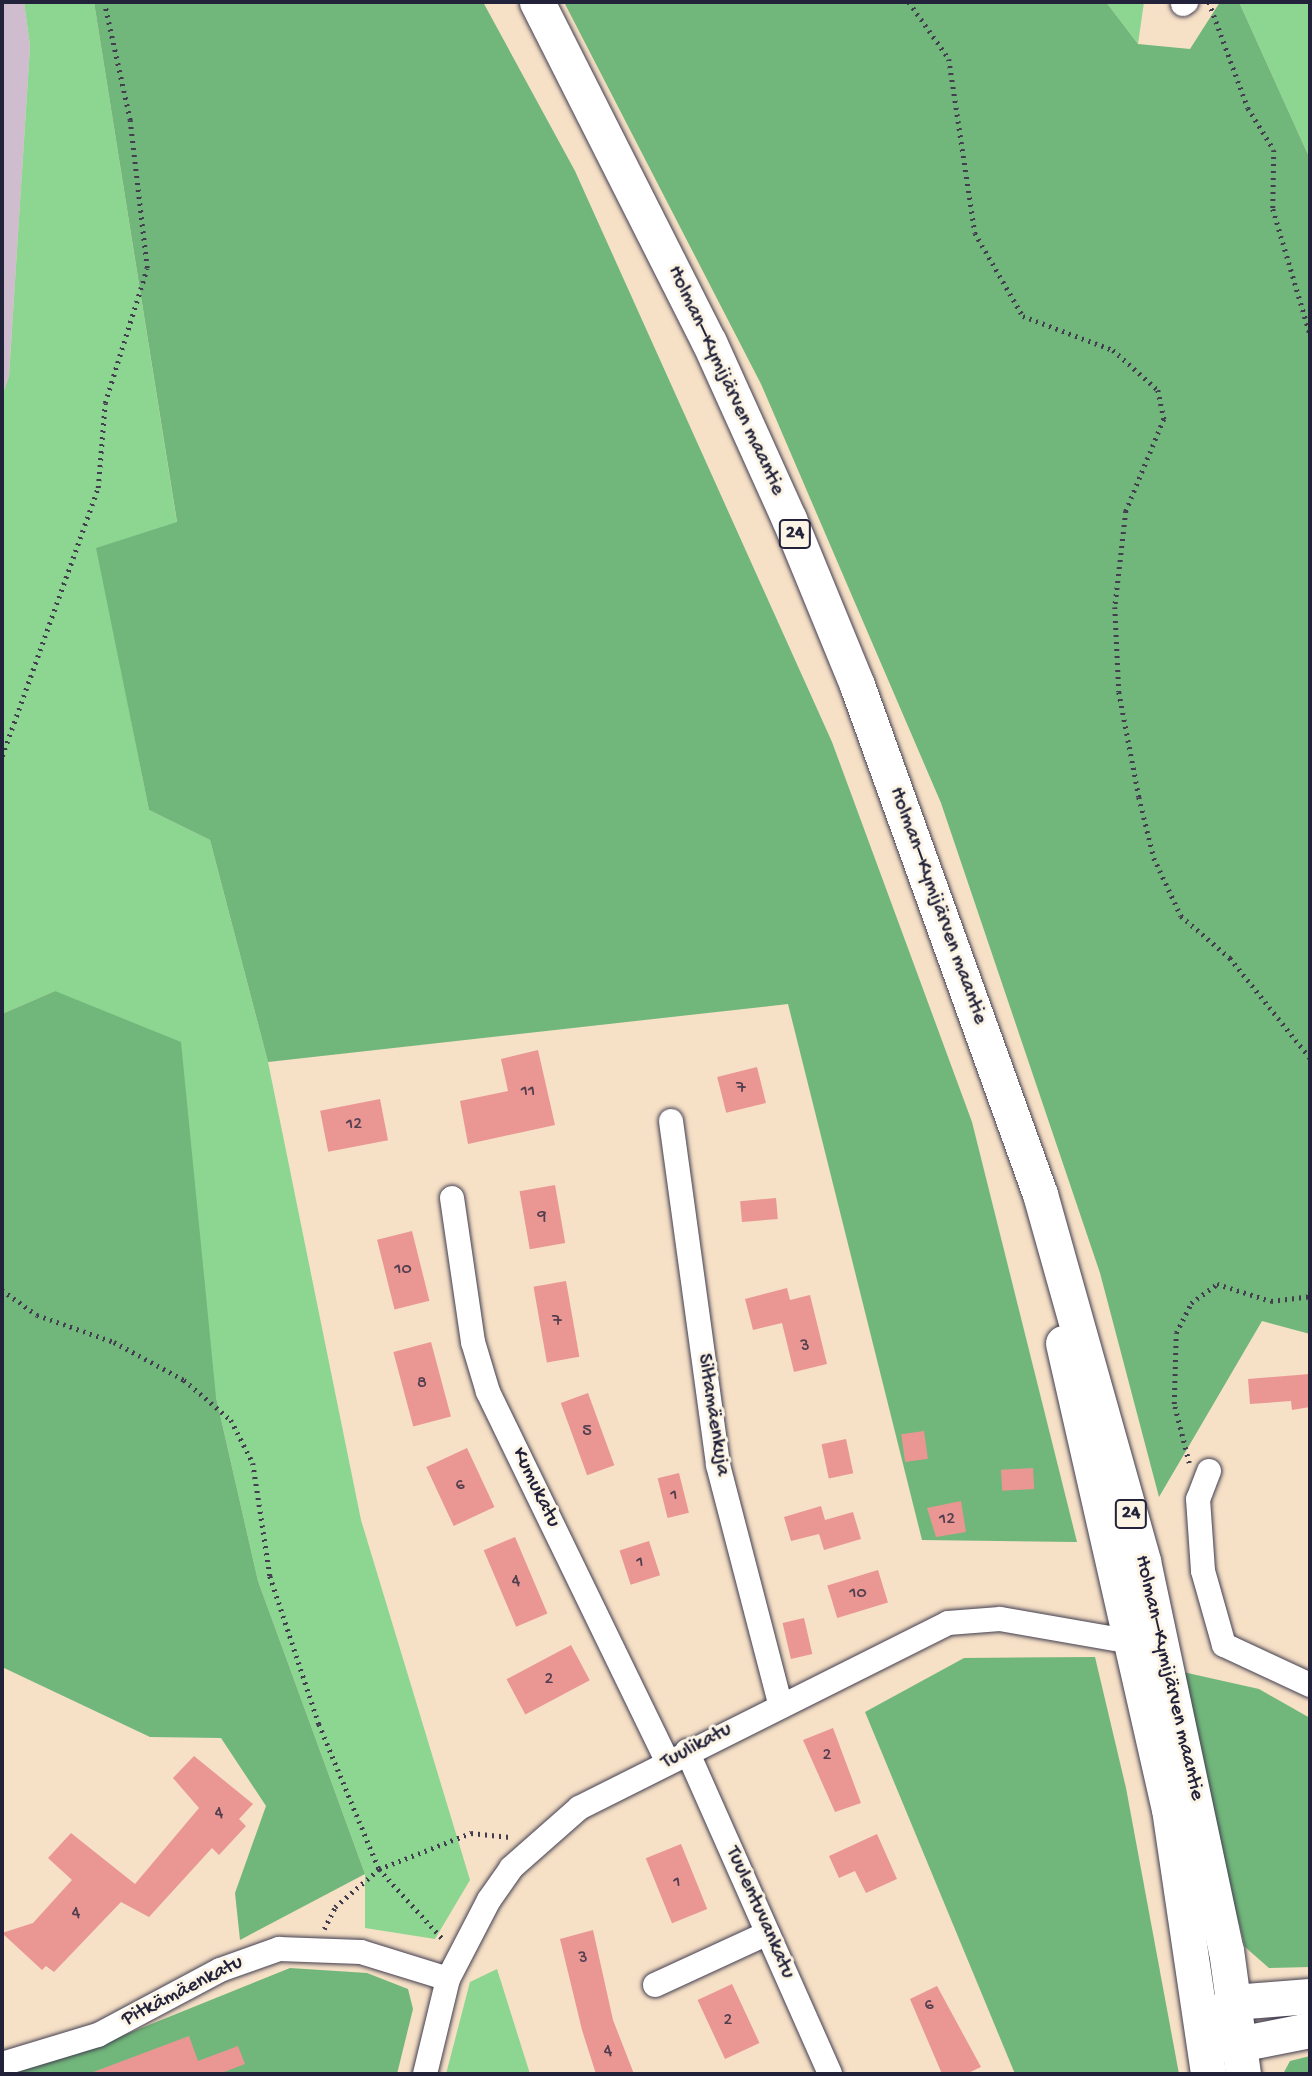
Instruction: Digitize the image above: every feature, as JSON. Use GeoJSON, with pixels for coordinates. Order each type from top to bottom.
{"type":"FeatureCollection","features":[{"type":"Feature","properties":{"kind":"highway","name":"Holman–Kymijärven maantie"},"geometry":{"type":"LineString","coordinates":[[537,2],[685,293],[789,519],[895,786],[1044,1206],[1110,1430],[1202,1831],[1241,2059]]}},
{"type":"Feature","properties":{"kind":"highway","name":"Holman–Kymijärven maantie"},"geometry":{"type":"LineString","coordinates":[[1000,1088],[1170,1810],[1208,2074]]}},
{"type":"Feature","properties":{"kind":"highway"},"geometry":{"type":"LineString","coordinates":[[1310,1996],[1233,2002],[1204,2033],[1241,2059],[1310,2030]]}},
{"type":"Feature","properties":{"kind":"street","name":"Siltamäenkuja"},"geometry":{"type":"LineString","coordinates":[[671,1121],[718,1465],[780,1703]]}},
{"type":"Feature","properties":{"kind":"street","name":"Kumukatu"},"geometry":{"type":"LineString","coordinates":[[452,1198],[472,1342],[488,1392],[677,1757]]}},
{"type":"Feature","properties":{"kind":"street"},"geometry":{"type":"LineString","coordinates":[[1209,1471],[1198,1499],[1208,1605],[1224,1646],[1310,1685]]}},
{"type":"Feature","properties":{"kind":"street","name":"Tuulikatu"},"geometry":{"type":"LineString","coordinates":[[425,2074],[448,1979],[489,1900],[536,1844],[579,1808],[780,1703],[971,1618],[1115,1639]]}},
{"type":"Feature","properties":{"kind":"street","name":"Tuulentuvankatu"},"geometry":{"type":"LineString","coordinates":[[677,1757],[768,1933],[830,2074]]}},
{"type":"Feature","properties":{"kind":"street"},"geometry":{"type":"LineString","coordinates":[[655,1985],[768,1933]]}},
{"type":"Feature","properties":{"kind":"street","name":"Pitkämäenkatu"},"geometry":{"type":"LineString","coordinates":[[2,2064],[98,2035],[250,1957],[323,1948],[448,1979]]}},
{"type":"Feature","properties":{"kind":"path"},"geometry":{"type":"LineString","coordinates":[[2,756],[98,488],[105,403],[147,268],[130,120],[104,2]]}},
{"type":"Feature","properties":{"kind":"path"},"geometry":{"type":"LineString","coordinates":[[909,2],[949,58],[975,233],[1023,316],[1113,349],[1158,390],[1164,419],[1126,511],[1115,607],[1119,692],[1139,797],[1154,858],[1181,916],[1230,958],[1310,1058]]}},
{"type":"Feature","properties":{"kind":"path"},"geometry":{"type":"LineString","coordinates":[[1209,2],[1248,108],[1274,150],[1273,209],[1310,334]]}},
{"type":"Feature","properties":{"kind":"path"},"geometry":{"type":"LineString","coordinates":[[1198,1499],[1174,1404],[1177,1333],[1191,1303],[1217,1284],[1271,1301],[1310,1296]]}},
{"type":"Feature","properties":{"kind":"path"},"geometry":{"type":"LineString","coordinates":[[3,1294],[37,1315],[114,1342],[184,1380],[231,1420],[253,1463],[270,1576],[282,1613],[380,1869],[460,1957]]}},
{"type":"Feature","properties":{"kind":"path"},"geometry":{"type":"LineString","coordinates":[[323,1948],[335,1907],[380,1869],[471,1833],[536,1844]]}},
{"type":"Feature","properties":{"kind":"shaded area"},"geometry":{"type":"Polygon","coordinates":[[[2,2],[24,2],[30,46],[9,376],[2,396],[2,2]]]}},
{"type":"Feature","properties":{"kind":"green space"},"geometry":{"type":"Polygon","coordinates":[[[24,2],[94,2],[177,523],[97,548],[149,810],[210,840],[268,1062],[361,1520],[470,1880],[435,1939],[365,1928],[365,1874],[258,1581],[216,1397],[55,991],[2,1014],[2,396],[9,376],[30,46],[24,2]]]}},
{"type":"Feature","properties":{"kind":"green space"},"geometry":{"type":"Polygon","coordinates":[[[94,2],[483,2],[575,171],[832,742],[972,1122],[1077,1542],[922,1540],[788,1004],[268,1062],[210,840],[149,810],[96,548],[177,522],[94,2]]]}},
{"type":"Feature","properties":{"kind":"green space"},"geometry":{"type":"Polygon","coordinates":[[[564,2],[1106,2],[1138,44],[1190,49],[1220,2],[1239,2],[1310,159],[1310,1334],[1262,1321],[1159,1497],[1100,1273],[941,803],[761,384],[564,2]]]}},
{"type":"Feature","properties":{"kind":"green space"},"geometry":{"type":"Polygon","coordinates":[[[1106,2],[1144,2],[1138,44],[1106,2]]]}},
{"type":"Feature","properties":{"kind":"green space"},"geometry":{"type":"Polygon","coordinates":[[[1239,2],[1310,2],[1310,159],[1239,2]]]}},
{"type":"Feature","properties":{"kind":"green space"},"geometry":{"type":"Polygon","coordinates":[[[55,991],[181,1042],[216,1397],[258,1581],[365,1874],[240,1940],[235,1893],[266,1806],[221,1738],[150,1737],[2,1667],[2,1014],[55,991]]]}},
{"type":"Feature","properties":{"kind":"green space"},"geometry":{"type":"Polygon","coordinates":[[[1095,1657],[1126,1788],[1179,2074],[1015,2074],[865,1712],[964,1658],[1095,1657]]]}},
{"type":"Feature","properties":{"kind":"green space"},"geometry":{"type":"Polygon","coordinates":[[[1174,1670],[1259,1689],[1310,1718],[1310,1967],[1269,1968],[1245,1947],[1174,1670]]]}},
{"type":"Feature","properties":{"kind":"green space"},"geometry":{"type":"Polygon","coordinates":[[[290,1968],[367,1973],[408,1989],[413,2009],[397,2074],[2,2074],[77,2054],[290,1968]]]}},
{"type":"Feature","properties":{"kind":"green space"},"geometry":{"type":"Polygon","coordinates":[[[497,1969],[530,2074],[446,2074],[470,1982],[497,1969]]]}},
{"type":"Feature","properties":{"kind":"green space"},"geometry":{"type":"Polygon","coordinates":[[[1310,2056],[1310,2074],[1283,2074],[1290,2061],[1310,2056]]]}},
{"type":"Feature","properties":{"kind":"building"},"geometry":{"type":"Polygon","coordinates":[[[538,1050],[555,1125],[468,1144],[460,1101],[508,1091],[501,1059],[538,1050]]]}},
{"type":"Feature","properties":{"kind":"building"},"geometry":{"type":"Polygon","coordinates":[[[757,1067],[766,1103],[726,1113],[717,1077],[757,1067]]]}},
{"type":"Feature","properties":{"kind":"building"},"geometry":{"type":"Polygon","coordinates":[[[380,1099],[388,1140],[328,1152],[320,1111],[380,1099]]]}},
{"type":"Feature","properties":{"kind":"building"},"geometry":{"type":"Polygon","coordinates":[[[555,1185],[565,1243],[530,1249],[520,1191],[555,1185]]]}},
{"type":"Feature","properties":{"kind":"building"},"geometry":{"type":"Polygon","coordinates":[[[776,1198],[778,1219],[742,1222],[740,1201],[776,1198]]]}},
{"type":"Feature","properties":{"kind":"building"},"geometry":{"type":"Polygon","coordinates":[[[412,1231],[429,1301],[394,1310],[377,1240],[412,1231]]]}},
{"type":"Feature","properties":{"kind":"building"},"geometry":{"type":"Polygon","coordinates":[[[566,1281],[579,1357],[547,1363],[534,1287],[566,1281]]]}},
{"type":"Feature","properties":{"kind":"building"},"geometry":{"type":"Polygon","coordinates":[[[787,1288],[790,1300],[810,1295],[827,1364],[794,1372],[782,1323],[753,1330],[745,1299],[787,1288]]]}},
{"type":"Feature","properties":{"kind":"building"},"geometry":{"type":"Polygon","coordinates":[[[431,1342],[451,1416],[413,1426],[393,1352],[431,1342]]]}},
{"type":"Feature","properties":{"kind":"building"},"geometry":{"type":"Polygon","coordinates":[[[1310,1374],[1310,1407],[1292,1410],[1291,1401],[1250,1404],[1248,1379],[1310,1374]]]}},
{"type":"Feature","properties":{"kind":"building"},"geometry":{"type":"Polygon","coordinates":[[[588,1393],[614,1465],[587,1475],[561,1403],[588,1393]]]}},
{"type":"Feature","properties":{"kind":"building"},"geometry":{"type":"Polygon","coordinates":[[[924,1431],[928,1459],[905,1462],[901,1434],[924,1431]]]}},
{"type":"Feature","properties":{"kind":"building"},"geometry":{"type":"Polygon","coordinates":[[[846,1439],[853,1473],[829,1478],[822,1444],[846,1439]]]}},
{"type":"Feature","properties":{"kind":"building"},"geometry":{"type":"Polygon","coordinates":[[[467,1448],[494,1507],[454,1526],[426,1467],[467,1448]]]}},
{"type":"Feature","properties":{"kind":"building"},"geometry":{"type":"Polygon","coordinates":[[[1033,1468],[1034,1489],[1002,1491],[1001,1470],[1033,1468]]]}},
{"type":"Feature","properties":{"kind":"building"},"geometry":{"type":"Polygon","coordinates":[[[679,1473],[689,1513],[668,1518],[658,1478],[679,1473]]]}},
{"type":"Feature","properties":{"kind":"building"},"geometry":{"type":"Polygon","coordinates":[[[961,1501],[966,1532],[936,1537],[927,1508],[961,1501]]]}},
{"type":"Feature","properties":{"kind":"building"},"geometry":{"type":"Polygon","coordinates":[[[821,1506],[825,1520],[853,1512],[861,1539],[824,1550],[819,1534],[791,1541],[784,1517],[821,1506]]]}},
{"type":"Feature","properties":{"kind":"building"},"geometry":{"type":"Polygon","coordinates":[[[515,1537],[547,1613],[516,1627],[484,1550],[515,1537]]]}},
{"type":"Feature","properties":{"kind":"building"},"geometry":{"type":"Polygon","coordinates":[[[649,1541],[660,1575],[631,1585],[620,1551],[649,1541]]]}},
{"type":"Feature","properties":{"kind":"building"},"geometry":{"type":"Polygon","coordinates":[[[878,1570],[888,1603],[837,1618],[827,1585],[878,1570]]]}},
{"type":"Feature","properties":{"kind":"building"},"geometry":{"type":"Polygon","coordinates":[[[804,1618],[812,1654],[791,1659],[783,1623],[804,1618]]]}},
{"type":"Feature","properties":{"kind":"building"},"geometry":{"type":"Polygon","coordinates":[[[571,1645],[590,1680],[525,1715],[507,1679],[571,1645]]]}},
{"type":"Feature","properties":{"kind":"building"},"geometry":{"type":"Polygon","coordinates":[[[833,1728],[861,1803],[835,1812],[803,1740],[833,1728]]]}},
{"type":"Feature","properties":{"kind":"building"},"geometry":{"type":"Polygon","coordinates":[[[194,1756],[253,1804],[239,1819],[246,1826],[219,1855],[212,1848],[149,1917],[121,1902],[54,1972],[46,1966],[42,1970],[2,1933],[33,1923],[72,1880],[48,1858],[71,1833],[135,1884],[199,1808],[173,1778],[194,1756]]]}},
{"type":"Feature","properties":{"kind":"building"},"geometry":{"type":"Polygon","coordinates":[[[877,1834],[897,1879],[866,1893],[855,1871],[839,1878],[829,1856],[877,1834]]]}},
{"type":"Feature","properties":{"kind":"building"},"geometry":{"type":"Polygon","coordinates":[[[681,1844],[707,1909],[672,1923],[646,1858],[681,1844]]]}},
{"type":"Feature","properties":{"kind":"building"},"geometry":{"type":"Polygon","coordinates":[[[593,1930],[613,2020],[634,2074],[596,2074],[582,2030],[560,1939],[593,1930]]]}},
{"type":"Feature","properties":{"kind":"building"},"geometry":{"type":"Polygon","coordinates":[[[732,1984],[759,2043],[725,2059],[698,2000],[732,1984]]]}},
{"type":"Feature","properties":{"kind":"building"},"geometry":{"type":"Polygon","coordinates":[[[937,1986],[981,2067],[966,2074],[942,2074],[910,1999],[937,1986]]]}},
{"type":"Feature","properties":{"kind":"building"},"geometry":{"type":"Polygon","coordinates":[[[189,2036],[198,2061],[238,2046],[245,2064],[219,2074],[88,2074],[189,2036]]]}}]}
